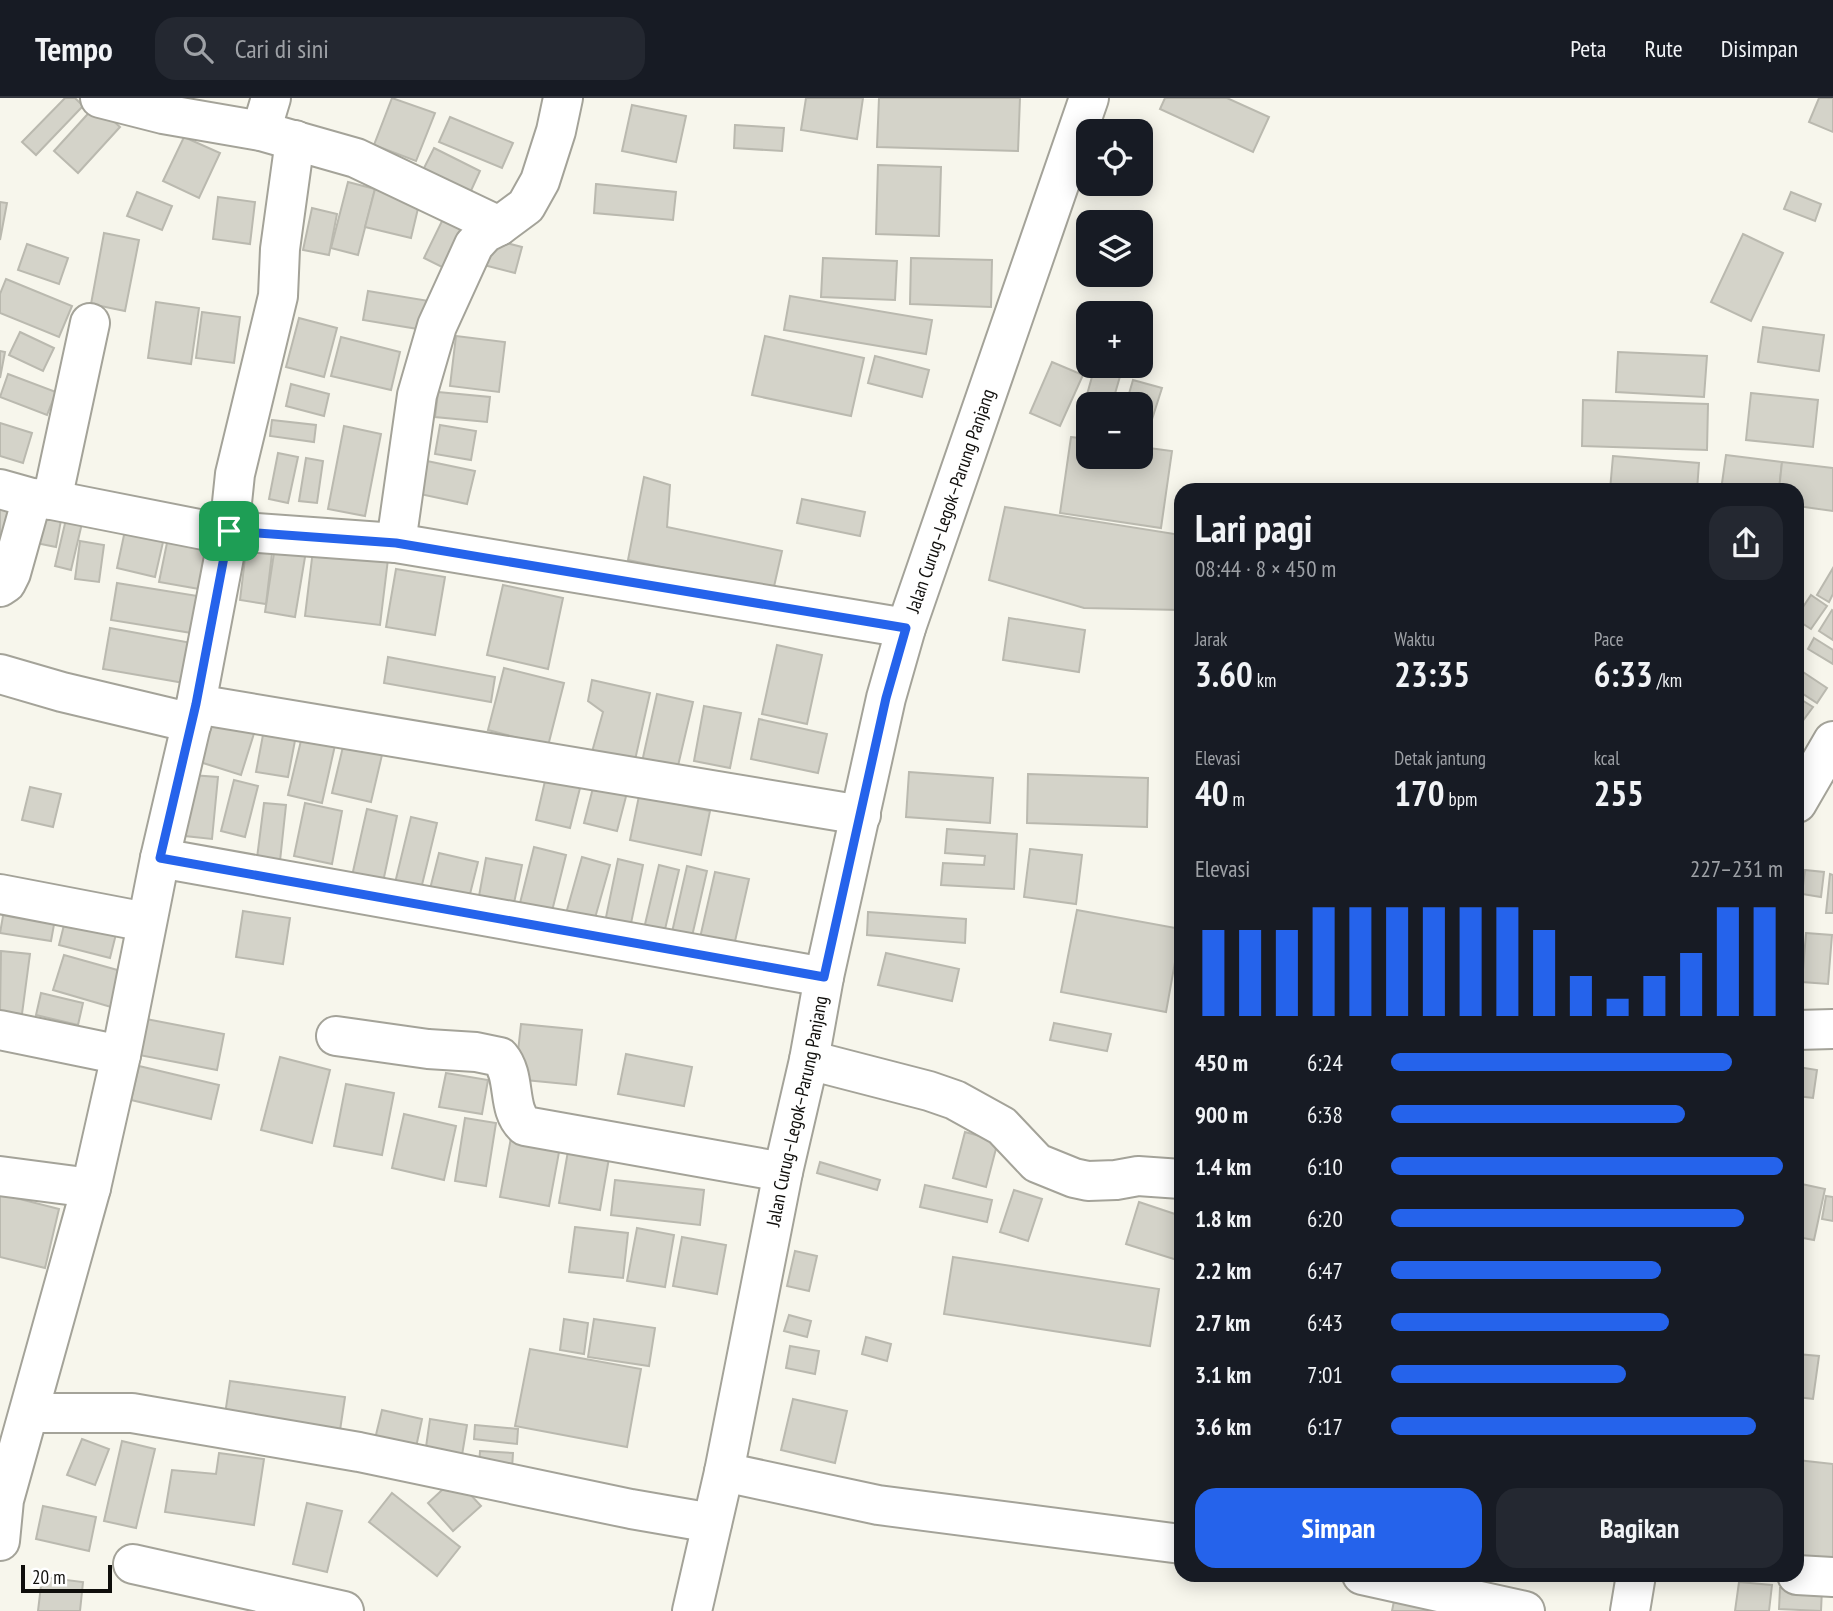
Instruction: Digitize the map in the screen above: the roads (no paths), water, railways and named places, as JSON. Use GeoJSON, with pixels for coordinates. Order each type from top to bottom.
{"type":"FeatureCollection","features":[{"type":"Feature","properties":{"kind":"street"},"geometry":{"type":"LineString","coordinates":[[100,98],[276,123],[499,226]]}},
{"type":"Feature","properties":{"kind":"street"},"geometry":{"type":"LineString","coordinates":[[396,543],[417,395],[437,326],[474,245],[485,233],[526,206],[540,181],[563,98]]}},
{"type":"Feature","properties":{"kind":"street","name":"Jalan Curug–Legok–Parung Panjang"},"geometry":{"type":"LineString","coordinates":[[691,1611],[724,1472],[783,1172],[886,698],[906,628],[1089,98]]}},
{"type":"Feature","properties":{"kind":"street"},"geometry":{"type":"LineString","coordinates":[[0,1541],[4,1500],[91,1188],[121,1055],[146,922],[194,713],[229,531],[235,474],[278,296],[280,249],[276,123]]}},
{"type":"Feature","properties":{"kind":"street"},"geometry":{"type":"LineString","coordinates":[[0,587],[6,583],[11,573],[28,496],[90,323]]}},
{"type":"Feature","properties":{"kind":"street"},"geometry":{"type":"LineString","coordinates":[[28,496],[214,533],[229,531],[396,543],[906,628]]}},
{"type":"Feature","properties":{"kind":"street"},"geometry":{"type":"LineString","coordinates":[[0,674],[62,692],[861,815]]}},
{"type":"Feature","properties":{"kind":"street"},"geometry":{"type":"LineString","coordinates":[[1804,791],[1833,741]]}},
{"type":"Feature","properties":{"kind":"street"},"geometry":{"type":"LineString","coordinates":[[160,858],[824,977]]}},
{"type":"Feature","properties":{"kind":"street"},"geometry":{"type":"LineString","coordinates":[[0,894],[146,922]]}},
{"type":"Feature","properties":{"kind":"street"},"geometry":{"type":"LineString","coordinates":[[1804,1030],[1833,1029]]}},
{"type":"Feature","properties":{"kind":"street"},"geometry":{"type":"LineString","coordinates":[[0,1030],[121,1055]]}},
{"type":"Feature","properties":{"kind":"street"},"geometry":{"type":"LineString","coordinates":[[336,1035],[500,1057],[509,1075],[518,1120],[525,1126],[783,1172]]}},
{"type":"Feature","properties":{"kind":"street"},"geometry":{"type":"LineString","coordinates":[[809,1060],[955,1100],[1002,1126],[1037,1163],[1074,1178],[1088,1181],[1138,1176],[1174,1179]]}},
{"type":"Feature","properties":{"kind":"street"},"geometry":{"type":"LineString","coordinates":[[0,1176],[91,1188]]}},
{"type":"Feature","properties":{"kind":"street"},"geometry":{"type":"LineString","coordinates":[[30,1413],[132,1413],[359,1452],[631,1509],[712,1523]]}},
{"type":"Feature","properties":{"kind":"street"},"geometry":{"type":"LineString","coordinates":[[724,1472],[878,1504],[1174,1543]]}},
{"type":"Feature","properties":{"kind":"street"},"geometry":{"type":"LineString","coordinates":[[133,1564],[344,1611]]}},
{"type":"Feature","properties":{"kind":"street"},"geometry":{"type":"LineString","coordinates":[[1804,1575],[1833,1577]]}},
{"type":"Feature","properties":{"kind":"street"},"geometry":{"type":"LineString","coordinates":[[1630,1611],[1635,1582]]}},
{"type":"Feature","properties":{"kind":"street"},"geometry":{"type":"LineString","coordinates":[[1376,1589],[1525,1611]]}}]}
